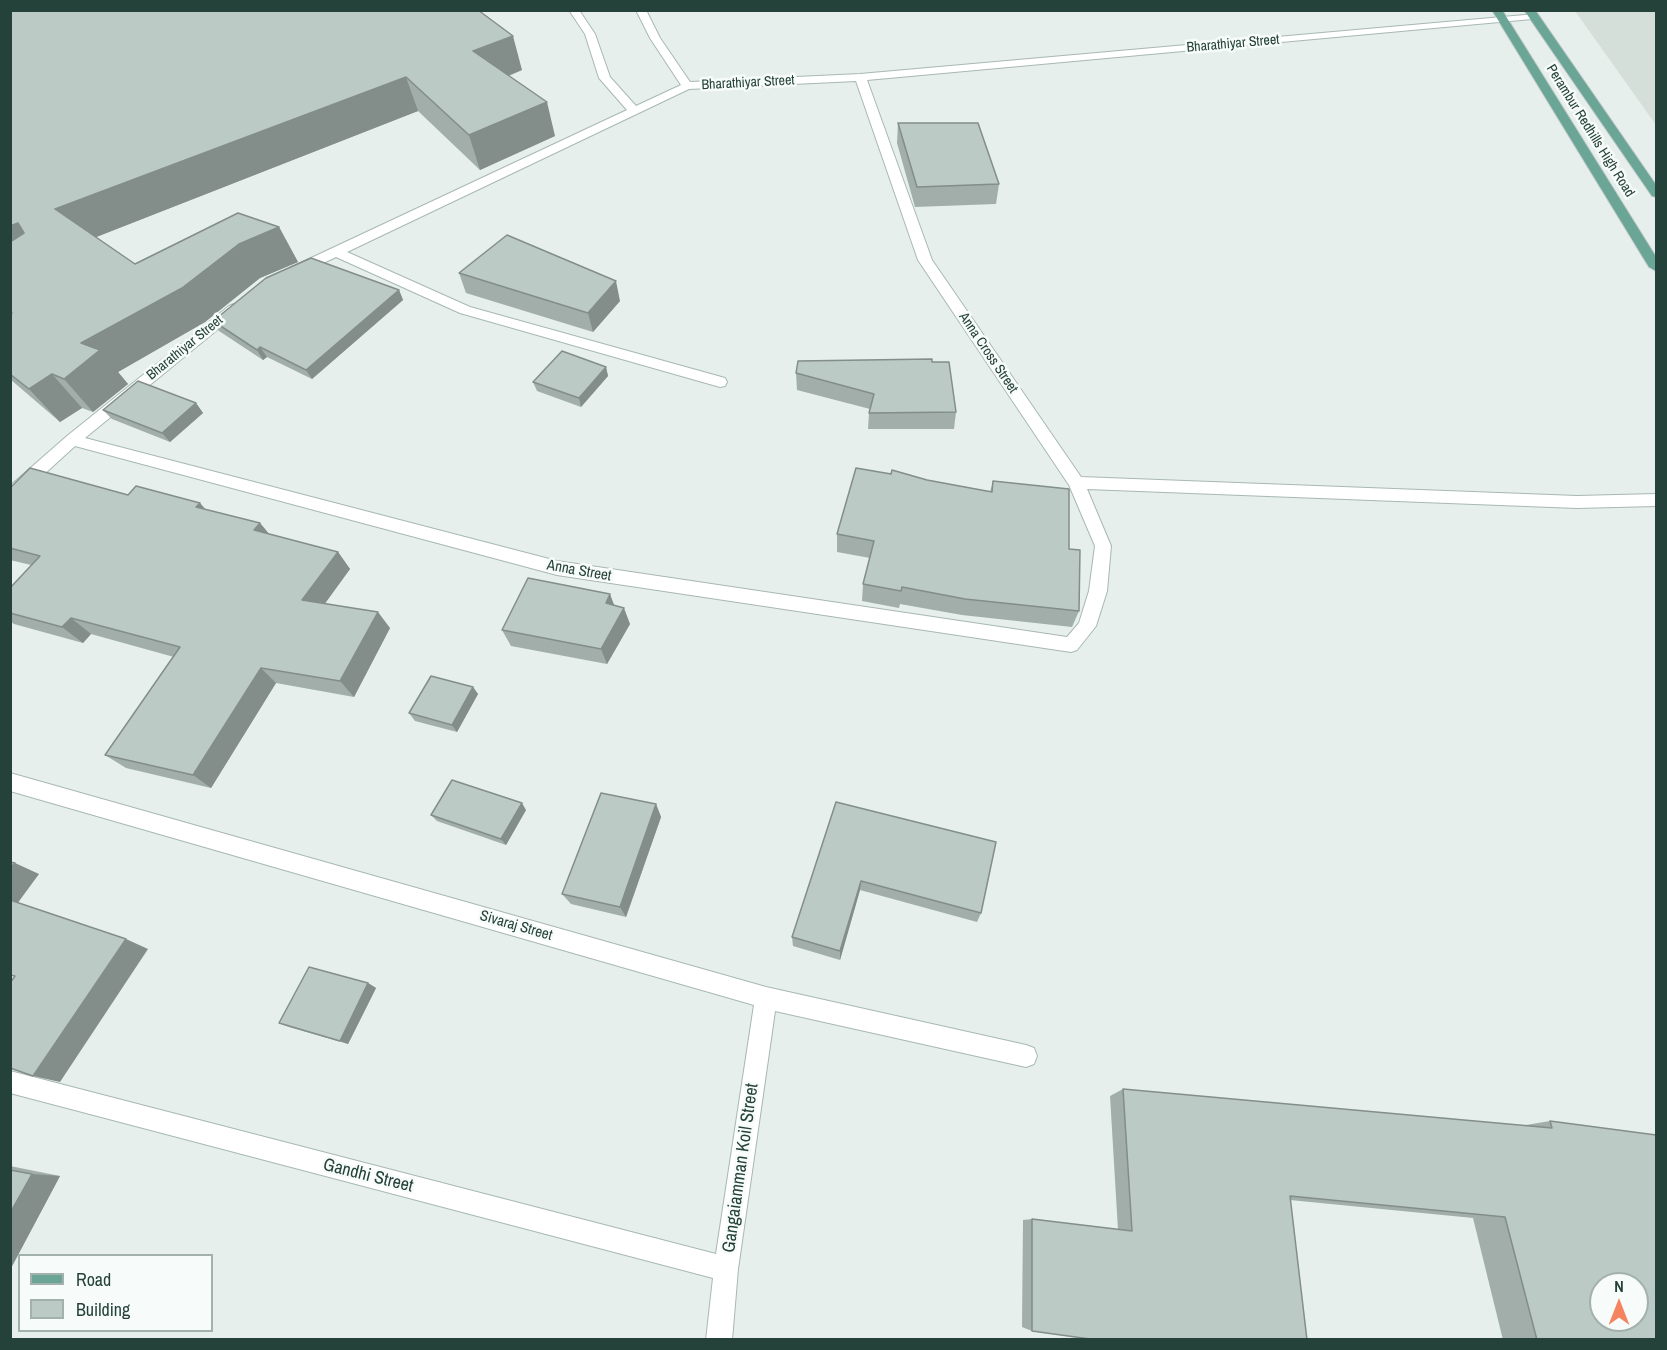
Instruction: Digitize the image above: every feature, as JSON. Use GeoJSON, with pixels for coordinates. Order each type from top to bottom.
{"type":"FeatureCollection","features":[{"type":"Feature","properties":{"kind":"main road","name":"Perambur Redhills High Road"},"geometry":{"type":"LineString","coordinates":[[1531,13],[1656,194]]}},
{"type":"Feature","properties":{"kind":"main road","name":"Perambur Redhills High Road"},"geometry":{"type":"LineString","coordinates":[[1501,15],[1656,267]]}},
{"type":"Feature","properties":{"kind":"street"},"geometry":{"type":"LineString","coordinates":[[574,10],[590,34],[605,78],[634,110]]}},
{"type":"Feature","properties":{"kind":"street"},"geometry":{"type":"LineString","coordinates":[[641,10],[655,38],[687,86]]}},
{"type":"Feature","properties":{"kind":"street","name":"Bharathiyar Street"},"geometry":{"type":"LineString","coordinates":[[286,274],[338,252],[687,86],[860,77],[1531,13]]}},
{"type":"Feature","properties":{"kind":"street","name":"Anna Cross Street"},"geometry":{"type":"LineString","coordinates":[[860,77],[925,260],[1076,483],[1103,546],[1098,591],[1087,626]]}},
{"type":"Feature","properties":{"kind":"street"},"geometry":{"type":"LineString","coordinates":[[338,252],[465,310],[720,382]]}},
{"type":"Feature","properties":{"kind":"street","name":"Bharathiyar Street"},"geometry":{"type":"LineString","coordinates":[[10,496],[72,440],[248,297]]}},
{"type":"Feature","properties":{"kind":"street","name":"Anna Street"},"geometry":{"type":"LineString","coordinates":[[72,440],[557,568],[1071,645],[1087,626]]}},
{"type":"Feature","properties":{"kind":"street"},"geometry":{"type":"LineString","coordinates":[[1076,483],[1577,502],[1656,500]]}},
{"type":"Feature","properties":{"kind":"street","name":"Sivaraj Street"},"geometry":{"type":"LineString","coordinates":[[10,782],[766,998],[1026,1056]]}},
{"type":"Feature","properties":{"kind":"street","name":"Gangaiamman Koil Street"},"geometry":{"type":"LineString","coordinates":[[719,1340],[726,1269],[766,998]]}},
{"type":"Feature","properties":{"kind":"street","name":"Gandhi Street"},"geometry":{"type":"LineString","coordinates":[[10,1082],[726,1269]]}},
{"type":"Feature","properties":{"kind":"shaded area"},"geometry":{"type":"Polygon","coordinates":[[[1575,11],[1656,11],[1656,125],[1575,11]]]}},
{"type":"Feature","properties":{"kind":"building"},"geometry":{"type":"Polygon","coordinates":[[[10,10],[478,10],[513,36],[473,51],[547,102],[469,135],[406,77],[55,209],[135,264],[238,213],[279,227],[239,244],[182,288],[81,343],[100,350],[64,379],[52,374],[29,389],[10,374],[10,314],[12,313],[10,311],[10,242],[24,233],[18,223],[10,226],[10,10]]]}},
{"type":"Feature","properties":{"kind":"building"},"geometry":{"type":"Polygon","coordinates":[[[898,123],[978,123],[999,184],[917,187],[898,123]]]}},
{"type":"Feature","properties":{"kind":"building"},"geometry":{"type":"Polygon","coordinates":[[[507,235],[616,281],[588,313],[459,273],[507,235]]]}},
{"type":"Feature","properties":{"kind":"building"},"geometry":{"type":"Polygon","coordinates":[[[311,258],[399,290],[306,370],[260,347],[257,350],[213,321],[266,278],[311,258]]]}},
{"type":"Feature","properties":{"kind":"building"},"geometry":{"type":"Polygon","coordinates":[[[562,351],[606,367],[579,398],[533,382],[562,351]]]}},
{"type":"Feature","properties":{"kind":"building"},"geometry":{"type":"Polygon","coordinates":[[[932,359],[932,362],[949,362],[956,412],[869,413],[874,394],[796,373],[798,361],[932,359]]]}},
{"type":"Feature","properties":{"kind":"building"},"geometry":{"type":"Polygon","coordinates":[[[138,381],[196,403],[162,433],[103,410],[138,381]]]}},
{"type":"Feature","properties":{"kind":"building"},"geometry":{"type":"Polygon","coordinates":[[[30,468],[128,495],[136,486],[200,503],[196,507],[260,523],[254,530],[338,552],[302,600],[378,612],[340,681],[261,668],[193,775],[105,755],[180,647],[71,618],[62,627],[10,613],[10,588],[40,556],[10,548],[10,488],[30,468]]]}},
{"type":"Feature","properties":{"kind":"building"},"geometry":{"type":"Polygon","coordinates":[[[856,468],[891,474],[892,470],[927,480],[992,492],[993,481],[1069,489],[1069,549],[1080,550],[1079,611],[965,599],[902,587],[901,591],[863,584],[874,541],[837,534],[856,468]]]}},
{"type":"Feature","properties":{"kind":"building"},"geometry":{"type":"Polygon","coordinates":[[[528,578],[610,594],[606,603],[624,608],[601,649],[502,630],[528,578]]]}},
{"type":"Feature","properties":{"kind":"building"},"geometry":{"type":"Polygon","coordinates":[[[431,676],[473,687],[452,725],[409,713],[431,676]]]}},
{"type":"Feature","properties":{"kind":"building"},"geometry":{"type":"Polygon","coordinates":[[[452,780],[522,803],[501,839],[431,815],[452,780]]]}},
{"type":"Feature","properties":{"kind":"building"},"geometry":{"type":"Polygon","coordinates":[[[601,793],[656,804],[620,907],[562,894],[601,793]]]}},
{"type":"Feature","properties":{"kind":"building"},"geometry":{"type":"Polygon","coordinates":[[[836,802],[996,842],[981,913],[861,881],[840,951],[792,937],[836,802]]]}},
{"type":"Feature","properties":{"kind":"building"},"geometry":{"type":"Polygon","coordinates":[[[10,900],[126,939],[33,1076],[10,1068],[10,983],[15,976],[10,975],[10,900]]]}},
{"type":"Feature","properties":{"kind":"building"},"geometry":{"type":"Polygon","coordinates":[[[309,967],[368,983],[340,1041],[279,1023],[309,967]]]}},
{"type":"Feature","properties":{"kind":"building"},"geometry":{"type":"Polygon","coordinates":[[[1123,1089],[1552,1128],[1550,1121],[1656,1135],[1656,1340],[1537,1340],[1505,1217],[1290,1196],[1307,1340],[1097,1340],[1032,1331],[1032,1219],[1132,1231],[1123,1089]]]}},
{"type":"Feature","properties":{"kind":"building"},"geometry":{"type":"Polygon","coordinates":[[[10,1170],[32,1174],[10,1213],[10,1170]]]}}]}
